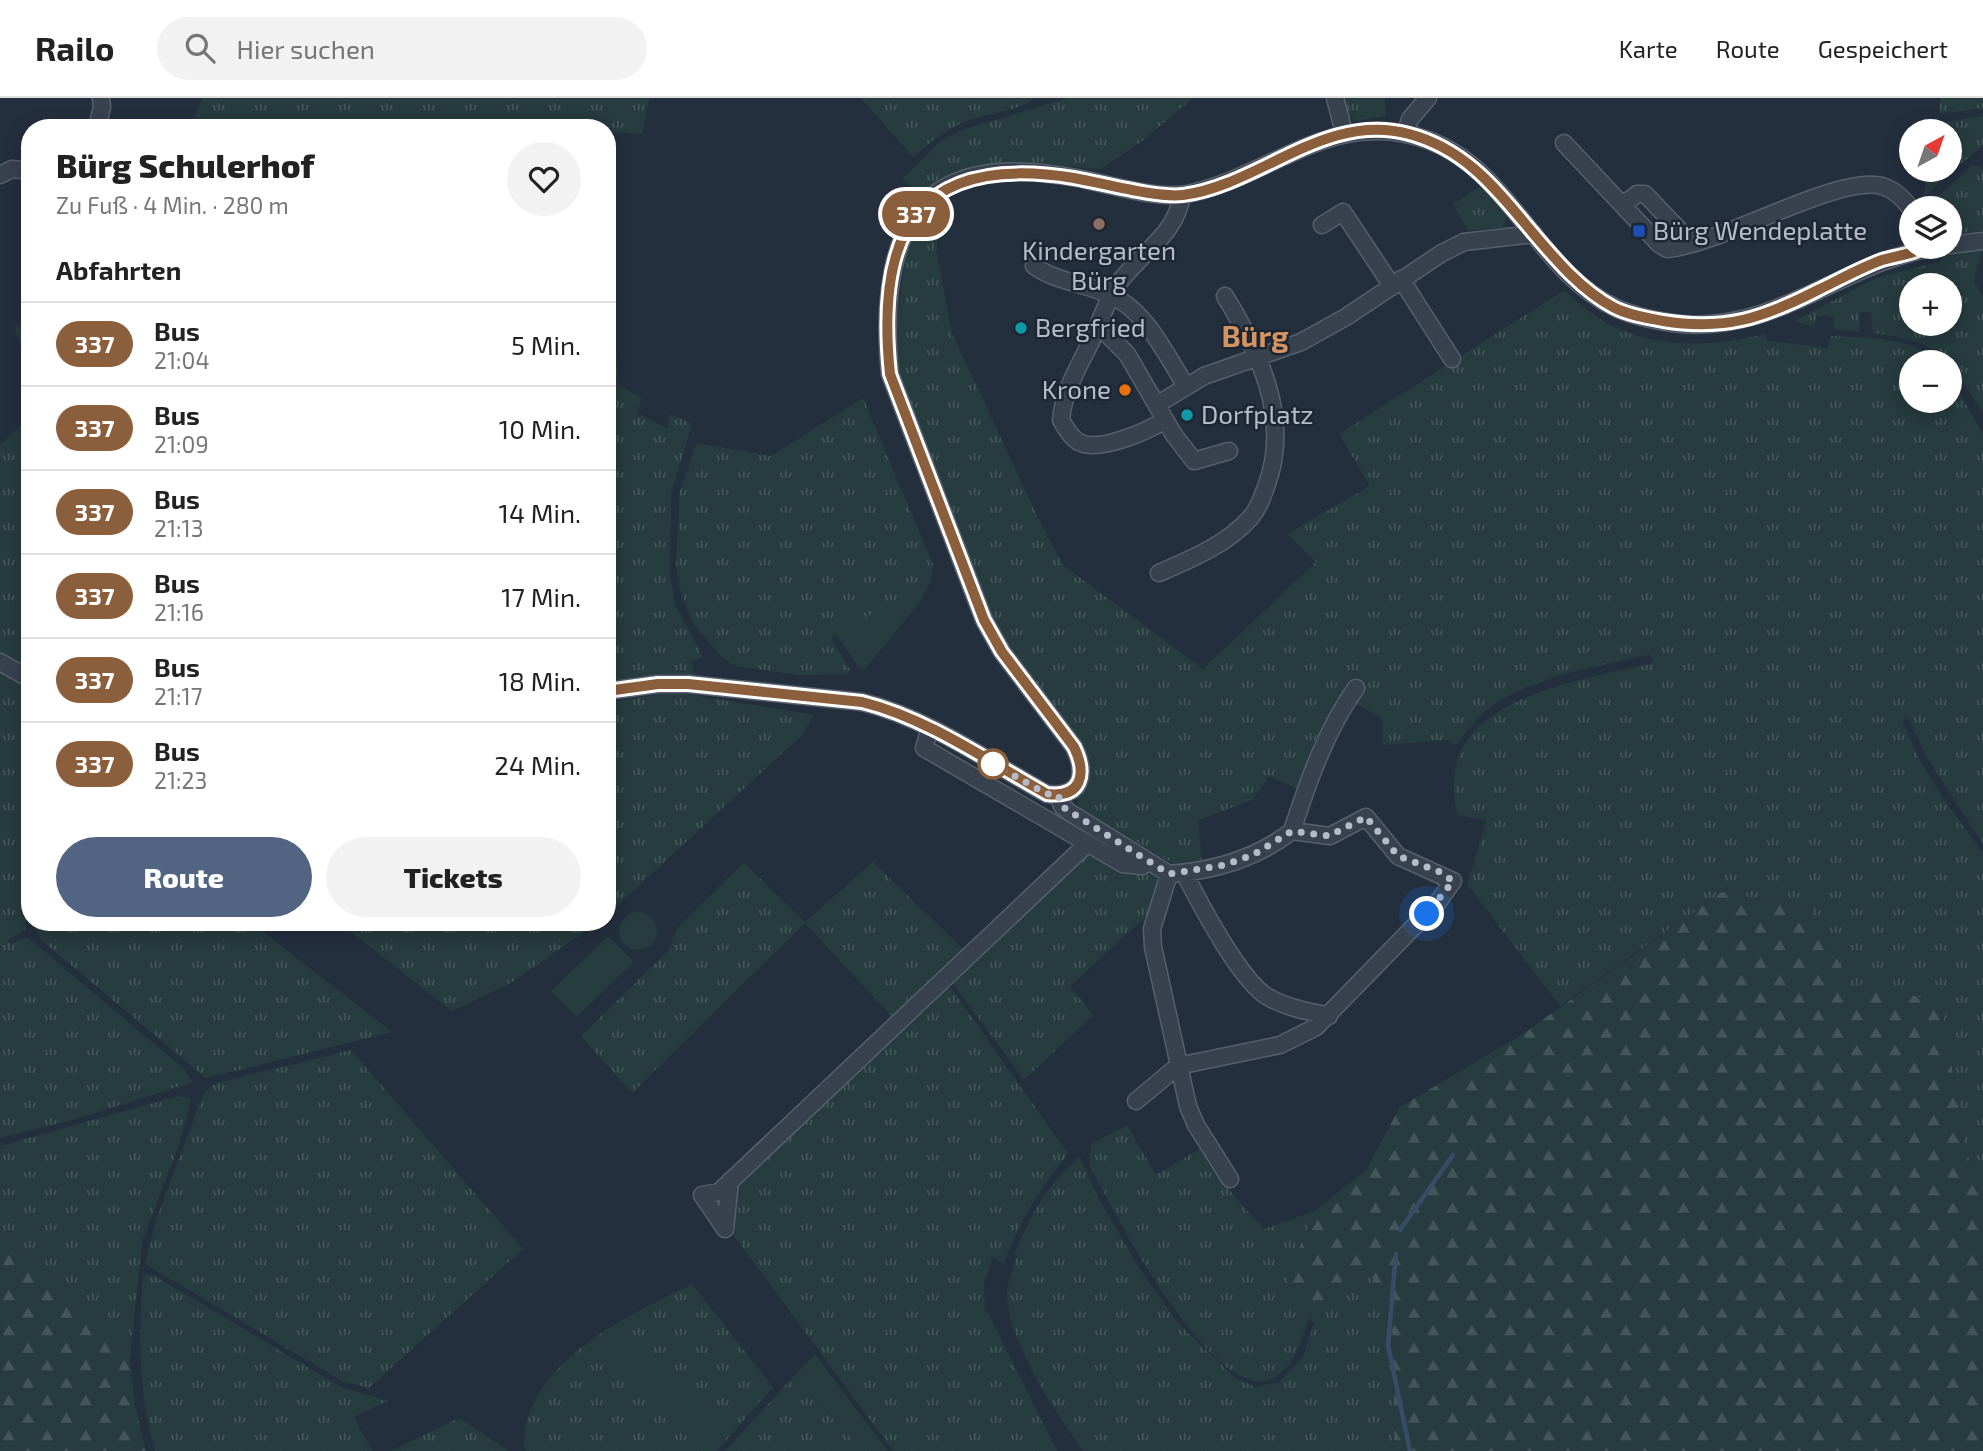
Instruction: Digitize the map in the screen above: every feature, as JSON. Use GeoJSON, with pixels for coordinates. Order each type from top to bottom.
{"type":"FeatureCollection","features":[{"type":"Feature","properties":{"kind":"street"},"geometry":{"type":"LineString","coordinates":[[99,119],[101,98]]}},
{"type":"Feature","properties":{"kind":"street"},"geometry":{"type":"LineString","coordinates":[[1335,98],[1344,132]]}},
{"type":"Feature","properties":{"kind":"street"},"geometry":{"type":"LineString","coordinates":[[1406,133],[1410,119],[1428,98]]}},
{"type":"Feature","properties":{"kind":"street"},"geometry":{"type":"LineString","coordinates":[[616,690],[658,684],[688,684],[827,697],[882,707],[930,729],[1047,794],[1058,795],[1079,783],[1082,774],[1081,762],[1062,729],[1002,652],[984,620],[897,396],[888,350],[895,261],[905,233],[918,211],[950,185],[977,176],[1033,172],[1182,195],[1221,186],[1251,170],[1344,132],[1380,130],[1406,133],[1452,151],[1474,166],[1561,266],[1614,307],[1647,318],[1703,326],[1729,325],[1769,314],[1881,261],[1899,256]]}},
{"type":"Feature","properties":{"kind":"street"},"geometry":{"type":"LineString","coordinates":[[1564,143],[1663,247],[1675,248],[1692,243],[1845,188],[1882,186],[1899,196]]}},
{"type":"Feature","properties":{"kind":"street"},"geometry":{"type":"LineString","coordinates":[[0,175],[12,169],[21,170]]}},
{"type":"Feature","properties":{"kind":"street"},"geometry":{"type":"LineString","coordinates":[[1624,204],[1637,194],[1645,194],[1692,243]]}},
{"type":"Feature","properties":{"kind":"street"},"geometry":{"type":"LineString","coordinates":[[1166,420],[1131,437],[1088,445],[1079,443],[1061,420],[1063,401],[1111,295],[1127,272],[1165,236],[1179,214],[1182,195]]}},
{"type":"Feature","properties":{"kind":"street"},"geometry":{"type":"LineString","coordinates":[[1322,225],[1343,212],[1452,359]]}},
{"type":"Feature","properties":{"kind":"street"},"geometry":{"type":"LineString","coordinates":[[1158,404],[1204,376],[1301,342],[1464,242],[1534,234]]}},
{"type":"Feature","properties":{"kind":"street"},"geometry":{"type":"LineString","coordinates":[[1962,244],[1983,242]]}},
{"type":"Feature","properties":{"kind":"street"},"geometry":{"type":"LineString","coordinates":[[1034,266],[1054,278],[1111,295],[1131,309],[1150,330],[1186,386]]}},
{"type":"Feature","properties":{"kind":"street"},"geometry":{"type":"LineString","coordinates":[[1159,573],[1207,551],[1252,517],[1262,499],[1276,449],[1276,421],[1257,358],[1225,296]]}},
{"type":"Feature","properties":{"kind":"street"},"geometry":{"type":"LineString","coordinates":[[1098,325],[1127,354],[1194,461],[1229,451]]}},
{"type":"Feature","properties":{"kind":"street"},"geometry":{"type":"LineString","coordinates":[[0,662],[21,674]]}},
{"type":"Feature","properties":{"kind":"street"},"geometry":{"type":"LineString","coordinates":[[1292,831],[1340,710],[1356,688]]}},
{"type":"Feature","properties":{"kind":"street"},"geometry":{"type":"LineString","coordinates":[[930,729],[924,748],[1123,864],[1142,866],[1149,862]]}},
{"type":"Feature","properties":{"kind":"street"},"geometry":{"type":"LineString","coordinates":[[1058,795],[1062,806],[1069,811],[1149,862],[1176,873],[1233,956],[1265,996],[1293,1008],[1329,1016]]}},
{"type":"Feature","properties":{"kind":"street"},"geometry":{"type":"LineString","coordinates":[[1136,1101],[1178,1066],[1280,1045],[1296,1039],[1329,1016],[1438,902],[1453,881],[1440,872],[1398,856],[1366,817],[1329,836],[1292,831],[1253,855],[1176,873]]}},
{"type":"Feature","properties":{"kind":"street"},"geometry":{"type":"LineString","coordinates":[[730,1181],[1088,843]]}},
{"type":"Feature","properties":{"kind":"street"},"geometry":{"type":"LineString","coordinates":[[1176,873],[1152,929],[1158,973],[1178,1066],[1196,1125],[1230,1179]]}},
{"type":"Feature","properties":{"kind":"green space"},"geometry":{"type":"Polygon","coordinates":[[[202,98],[649,98],[642,134],[616,133],[616,119],[194,119],[202,98]]]}},
{"type":"Feature","properties":{"kind":"green space"},"geometry":{"type":"Polygon","coordinates":[[[861,98],[1033,99],[1020,106],[957,125],[913,157],[861,98]]]}},
{"type":"Feature","properties":{"kind":"green space"},"geometry":{"type":"Polygon","coordinates":[[[1068,98],[1193,98],[1141,142],[1100,169],[1006,162],[957,173],[923,195],[902,179],[942,140],[965,129],[1068,98]]]}},
{"type":"Feature","properties":{"kind":"green space"},"geometry":{"type":"Polygon","coordinates":[[[1343,98],[1385,98],[1386,116],[1355,121],[1348,113],[1343,98]]]}},
{"type":"Feature","properties":{"kind":"green space"},"geometry":{"type":"Polygon","coordinates":[[[1941,98],[1983,98],[1983,108],[1939,114],[1941,98]]]}},
{"type":"Feature","properties":{"kind":"green space"},"geometry":{"type":"Polygon","coordinates":[[[1983,116],[1983,145],[1962,163],[1962,119],[1983,116]]]}},
{"type":"Feature","properties":{"kind":"green space"},"geometry":{"type":"Polygon","coordinates":[[[1972,165],[1983,168],[1983,231],[1962,233],[1962,196],[1939,196],[1954,182],[1962,182],[1962,174],[1972,165]]]}},
{"type":"Feature","properties":{"kind":"green space"},"geometry":{"type":"Polygon","coordinates":[[[1925,182],[1941,182],[1925,196],[1925,182]]]}},
{"type":"Feature","properties":{"kind":"green space"},"geometry":{"type":"Polygon","coordinates":[[[1481,186],[1507,216],[1503,227],[1468,231],[1453,204],[1481,186]]]}},
{"type":"Feature","properties":{"kind":"green space"},"geometry":{"type":"Polygon","coordinates":[[[946,193],[936,250],[952,333],[1042,526],[1063,565],[1203,669],[1316,562],[1287,534],[1370,486],[1339,434],[1565,290],[1608,324],[1658,340],[1712,343],[1765,334],[1767,341],[1828,348],[1831,336],[1888,340],[1921,350],[1899,350],[1899,413],[1962,413],[1962,397],[1983,434],[1983,844],[1928,759],[1908,718],[1902,720],[1919,759],[1944,800],[1983,853],[1983,1189],[1978,1187],[1964,1143],[1941,1002],[1851,984],[1810,909],[1722,892],[1560,1006],[1467,884],[1487,820],[1457,815],[1454,775],[1468,739],[1487,719],[1512,704],[1571,682],[1654,663],[1650,654],[1566,674],[1526,688],[1489,708],[1456,745],[1447,740],[1383,745],[1383,719],[1341,695],[1298,789],[1269,776],[1253,800],[1198,820],[1202,865],[1183,869],[1079,809],[1077,794],[1087,772],[988,617],[897,378],[895,334],[906,253],[922,219],[946,193]]]}},
{"type":"Feature","properties":{"kind":"green space"},"geometry":{"type":"Polygon","coordinates":[[[1983,247],[1974,281],[1983,297],[1983,411],[1962,382],[1962,350],[1933,350],[1915,341],[1873,333],[1871,312],[1860,312],[1859,332],[1833,329],[1834,317],[1816,315],[1815,327],[1794,321],[1876,278],[1941,261],[1962,259],[1962,248],[1983,247]]]}},
{"type":"Feature","properties":{"kind":"green space"},"geometry":{"type":"Polygon","coordinates":[[[21,324],[21,348],[14,325],[21,324]]]}},
{"type":"Feature","properties":{"kind":"green space"},"geometry":{"type":"Polygon","coordinates":[[[616,337],[618,385],[642,398],[637,413],[668,429],[669,414],[692,424],[671,494],[670,575],[675,605],[703,657],[691,661],[695,677],[616,682],[616,337]]]}},
{"type":"Feature","properties":{"kind":"green space"},"geometry":{"type":"Polygon","coordinates":[[[863,398],[933,564],[931,581],[831,638],[850,670],[847,674],[798,675],[736,666],[723,659],[693,623],[680,589],[676,564],[680,491],[697,443],[771,456],[863,398]]]}},
{"type":"Feature","properties":{"kind":"green space"},"geometry":{"type":"Polygon","coordinates":[[[21,425],[21,668],[0,655],[0,445],[21,425]]]}},
{"type":"Feature","properties":{"kind":"green space"},"geometry":{"type":"Polygon","coordinates":[[[931,581],[920,602],[870,663],[864,669],[859,668],[836,634],[931,581]]]}},
{"type":"Feature","properties":{"kind":"green space"},"geometry":{"type":"Polygon","coordinates":[[[0,668],[21,681],[21,931],[23,931],[7,941],[11,944],[27,937],[184,1069],[193,1082],[76,1119],[0,1138],[0,668]]]}},
{"type":"Feature","properties":{"kind":"green space"},"geometry":{"type":"Polygon","coordinates":[[[661,694],[686,694],[814,715],[803,734],[616,907],[616,702],[661,694]]]}},
{"type":"Feature","properties":{"kind":"green space"},"geometry":{"type":"Polygon","coordinates":[[[1089,851],[1121,870],[1154,876],[1160,887],[1151,912],[1070,986],[1093,1015],[1024,1080],[949,978],[1089,851]]]}},
{"type":"Feature","properties":{"kind":"green space"},"geometry":{"type":"Polygon","coordinates":[[[873,862],[967,953],[895,1020],[805,923],[632,1093],[581,1036],[667,952],[678,927],[744,863],[805,922],[873,862]]]}},
{"type":"Feature","properties":{"kind":"green space"},"geometry":{"type":"Polygon","coordinates":[[[1722,892],[1810,909],[1851,984],[1941,1001],[1964,1143],[1978,1187],[1983,1189],[1983,1451],[1395,1451],[1392,1327],[1373,1279],[1353,1270],[1309,1317],[1289,1298],[1289,1271],[1315,1211],[1366,1170],[1400,1107],[1520,1036],[1722,892]]]}},
{"type":"Feature","properties":{"kind":"green space"},"geometry":{"type":"Polygon","coordinates":[[[638,912],[651,918],[657,931],[651,944],[638,950],[625,944],[619,931],[625,918],[638,912]]]}},
{"type":"Feature","properties":{"kind":"green space"},"geometry":{"type":"Polygon","coordinates":[[[36,931],[262,931],[392,1032],[206,1078],[41,940],[36,931]]]}},
{"type":"Feature","properties":{"kind":"green space"},"geometry":{"type":"Polygon","coordinates":[[[350,931],[586,931],[509,984],[452,1011],[350,931]]]}},
{"type":"Feature","properties":{"kind":"green space"},"geometry":{"type":"Polygon","coordinates":[[[608,936],[634,962],[576,1017],[551,991],[608,936]]]}},
{"type":"Feature","properties":{"kind":"green space"},"geometry":{"type":"Polygon","coordinates":[[[941,985],[951,988],[1067,1152],[1030,1208],[1004,1264],[993,1257],[984,1282],[985,1308],[1057,1451],[893,1451],[732,1233],[736,1180],[941,985]]]}},
{"type":"Feature","properties":{"kind":"green space"},"geometry":{"type":"Polygon","coordinates":[[[351,1050],[523,1249],[369,1388],[344,1382],[145,1264],[156,1220],[204,1092],[214,1084],[351,1050]]]}},
{"type":"Feature","properties":{"kind":"green space"},"geometry":{"type":"Polygon","coordinates":[[[178,1096],[191,1099],[180,1142],[142,1242],[130,1360],[66,1286],[0,1230],[0,1146],[178,1096]]]}},
{"type":"Feature","properties":{"kind":"green space"},"geometry":{"type":"Polygon","coordinates":[[[1127,1125],[1156,1175],[1201,1148],[1234,1196],[1264,1229],[1315,1211],[1289,1271],[1309,1317],[1353,1270],[1373,1279],[1392,1327],[1395,1451],[1083,1451],[1034,1375],[1023,1353],[1009,1311],[1007,1292],[1017,1256],[1015,1254],[1033,1214],[1058,1178],[1080,1157],[1097,1195],[1139,1268],[1177,1322],[1235,1378],[1256,1387],[1279,1382],[1303,1357],[1314,1323],[1309,1318],[1292,1360],[1277,1376],[1267,1380],[1255,1381],[1235,1373],[1213,1355],[1191,1331],[1150,1273],[1091,1169],[1091,1144],[1127,1125]]]}},
{"type":"Feature","properties":{"kind":"green space"},"geometry":{"type":"Polygon","coordinates":[[[0,1230],[66,1286],[130,1360],[135,1405],[146,1451],[0,1451],[0,1230]]]}},
{"type":"Feature","properties":{"kind":"green space"},"geometry":{"type":"Polygon","coordinates":[[[143,1273],[153,1275],[341,1387],[388,1401],[354,1417],[372,1451],[155,1451],[142,1383],[140,1320],[143,1273]]]}},
{"type":"Feature","properties":{"kind":"green space"},"geometry":{"type":"Polygon","coordinates":[[[692,1284],[773,1387],[717,1451],[526,1451],[524,1432],[529,1414],[541,1391],[557,1370],[576,1352],[621,1321],[692,1284]]]}},
{"type":"Feature","properties":{"kind":"green space"},"geometry":{"type":"Polygon","coordinates":[[[612,1333],[732,1431],[718,1448],[591,1348],[612,1333]]]}},
{"type":"Feature","properties":{"kind":"green space"},"geometry":{"type":"Polygon","coordinates":[[[815,1354],[875,1434],[859,1447],[794,1376],[815,1354]]]}},
{"type":"Feature","properties":{"kind":"green space"},"geometry":{"type":"Polygon","coordinates":[[[794,1376],[859,1447],[875,1434],[888,1451],[725,1451],[794,1376]]]}},
{"type":"Feature","properties":{"kind":"green space"},"geometry":{"type":"Polygon","coordinates":[[[459,1418],[509,1451],[391,1451],[459,1418]]]}},
{"type":"Feature","properties":{"kind":"waterway"},"geometry":{"type":"LineString","coordinates":[[1400,1230],[1453,1155]]}},
{"type":"Feature","properties":{"kind":"waterway"},"geometry":{"type":"LineString","coordinates":[[1396,1254],[1388,1345],[1410,1451]]}},
{"type":"Feature","properties":{"kind":"bus line","name":"337"},"geometry":{"type":"LineString","coordinates":[[616,689],[658,684],[688,684],[862,702],[900,714],[1047,794],[1065,793],[1079,783],[1082,774],[1081,762],[1074,747],[1002,652],[984,620],[890,374],[888,350],[895,261],[905,233],[918,211],[934,195],[950,185],[977,176],[1033,172],[1182,195],[1221,186],[1251,170],[1344,132],[1380,130],[1406,133],[1432,141],[1474,166],[1491,182],[1561,266],[1614,307],[1647,318],[1703,326],[1729,325],[1769,314],[1849,275],[1899,256]]}},
{"type":"Feature","properties":{"kind":"place","name":"Kindergarten Bürg"},"geometry":{"type":"Point","coordinates":[1099,224]}},
{"type":"Feature","properties":{"kind":"place","name":"Bürg Wendeplatte"},"geometry":{"type":"Point","coordinates":[1639,231]}},
{"type":"Feature","properties":{"kind":"place","name":"Bergfried"},"geometry":{"type":"Point","coordinates":[1021,328]}},
{"type":"Feature","properties":{"kind":"place","name":"Krone"},"geometry":{"type":"Point","coordinates":[1125,390]}},
{"type":"Feature","properties":{"kind":"place","name":"Dorfplatz"},"geometry":{"type":"Point","coordinates":[1187,415]}},
{"type":"Feature","properties":{"kind":"district","name":"Bürg"},"geometry":{"type":"Point","coordinates":[1255,337]}},
{"type":"Feature","properties":{"kind":"route"},"geometry":{"type":"LineString","coordinates":[[993,764],[1047,794],[1058,795],[1062,806],[1108,839],[1169,874],[1224,865],[1253,855],[1277,843],[1292,831],[1329,836],[1348,829],[1366,817],[1398,856],[1440,872],[1453,881],[1448,891],[1427,914]]}}]}
